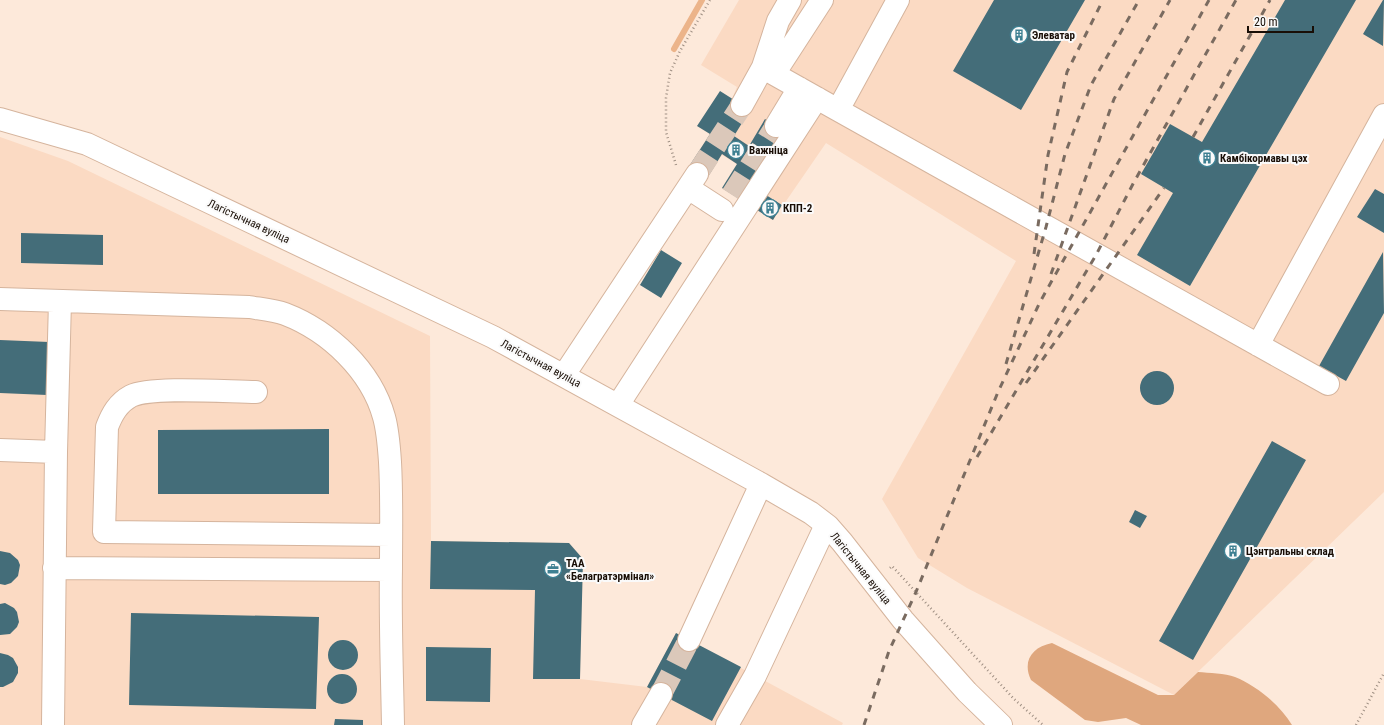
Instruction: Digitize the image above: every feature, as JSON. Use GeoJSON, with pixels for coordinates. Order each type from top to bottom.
{"type":"FeatureCollection","features":[{"type":"Feature","properties":{"kind":"street"},"geometry":{"type":"LineString","coordinates":[[769,71],[778,21],[790,0]]}},
{"type":"Feature","properties":{"kind":"street"},"geometry":{"type":"LineString","coordinates":[[742,105],[822,0]]}},
{"type":"Feature","properties":{"kind":"street"},"geometry":{"type":"LineString","coordinates":[[838,110],[898,0]]}},
{"type":"Feature","properties":{"kind":"street"},"geometry":{"type":"LineString","coordinates":[[769,71],[1328,384]]}},
{"type":"Feature","properties":{"kind":"street"},"geometry":{"type":"LineString","coordinates":[[776,126],[808,93]]}},
{"type":"Feature","properties":{"kind":"street"},"geometry":{"type":"LineString","coordinates":[[618,405],[730,208],[808,93]]}},
{"type":"Feature","properties":{"kind":"street"},"geometry":{"type":"LineString","coordinates":[[1258,345],[1384,115]]}},
{"type":"Feature","properties":{"kind":"street","name":"Лагістычная вуліца"},"geometry":{"type":"LineString","coordinates":[[0,119],[87,144],[492,337],[761,484],[811,514],[826,525],[842,542],[870,580],[967,692],[1001,725]]}},
{"type":"Feature","properties":{"kind":"street"},"geometry":{"type":"LineString","coordinates":[[564,375],[693,181],[730,208]]}},
{"type":"Feature","properties":{"kind":"street"},"geometry":{"type":"LineString","coordinates":[[0,299],[249,307],[283,313],[304,322],[322,333],[342,350],[359,369],[374,393],[384,416],[388,440],[391,483],[393,725]]}},
{"type":"Feature","properties":{"kind":"street"},"geometry":{"type":"LineString","coordinates":[[54,725],[54,568],[60,301]]}},
{"type":"Feature","properties":{"kind":"street"},"geometry":{"type":"LineString","coordinates":[[256,392],[155,391],[131,396],[120,404],[111,415],[107,427],[104,532],[391,535]]}},
{"type":"Feature","properties":{"kind":"street"},"geometry":{"type":"LineString","coordinates":[[0,450],[56,452]]}},
{"type":"Feature","properties":{"kind":"street"},"geometry":{"type":"LineString","coordinates":[[689,640],[761,484]]}},
{"type":"Feature","properties":{"kind":"street"},"geometry":{"type":"LineString","coordinates":[[727,725],[755,676],[826,525]]}},
{"type":"Feature","properties":{"kind":"street"},"geometry":{"type":"LineString","coordinates":[[54,568],[391,570]]}},
{"type":"Feature","properties":{"kind":"street"},"geometry":{"type":"LineString","coordinates":[[642,725],[661,694]]}},
{"type":"Feature","properties":{"kind":"path"},"geometry":{"type":"LineString","coordinates":[[693,181],[677,170],[666,132],[666,98],[670,73],[680,51],[710,0]]}},
{"type":"Feature","properties":{"kind":"path"},"geometry":{"type":"LineString","coordinates":[[870,580],[892,566],[1014,700],[1043,725]]}},
{"type":"Feature","properties":{"kind":"path"},"geometry":{"type":"LineString","coordinates":[[1356,725],[1384,673]]}},
{"type":"Feature","properties":{"kind":"shaded area"},"geometry":{"type":"Polygon","coordinates":[[[739,0],[1384,0],[1384,492],[1174,695],[967,588],[918,558],[882,499],[1016,261],[826,143],[773,220],[722,188],[737,164],[722,155],[706,180],[688,168],[710,134],[697,126],[732,99],[737,87],[701,65],[739,0]]]}},
{"type":"Feature","properties":{"kind":"shaded area","name":"ТАА «Белагратэрмінал»"},"geometry":{"type":"Polygon","coordinates":[[[0,137],[68,161],[430,336],[431,541],[569,543],[583,559],[580,679],[647,687],[676,633],[843,723],[842,725],[0,725],[0,137]]]}},
{"type":"Feature","properties":{"kind":"shaded area"},"geometry":{"type":"Polygon","coordinates":[[[1052,643],[1158,695],[1174,695],[1198,672],[1222,674],[1235,677],[1252,685],[1260,691],[1281,710],[1292,725],[1141,725],[1126,718],[1098,722],[1085,720],[1031,680],[1028,673],[1028,661],[1034,651],[1052,643]]]}},
{"type":"Feature","properties":{"kind":"building","name":"Элеватар"},"geometry":{"type":"Polygon","coordinates":[[[994,0],[1085,0],[1021,110],[953,71],[994,0]]]}},
{"type":"Feature","properties":{"kind":"building","name":"Камбікормавы цэх"},"geometry":{"type":"Polygon","coordinates":[[[1285,0],[1356,0],[1190,286],[1137,255],[1173,193],[1141,174],[1170,124],[1202,142],[1285,0]]]}},
{"type":"Feature","properties":{"kind":"building"},"geometry":{"type":"Polygon","coordinates":[[[1384,0],[1383,46],[1363,34],[1384,0]]]}},
{"type":"Feature","properties":{"kind":"building","name":"Важніца"},"geometry":{"type":"Polygon","coordinates":[[[720,91],[750,110],[734,136],[749,146],[765,119],[785,131],[741,200],[722,188],[737,164],[722,154],[706,180],[688,168],[710,134],[697,126],[720,91]]]}},
{"type":"Feature","properties":{"kind":"building"},"geometry":{"type":"Polygon","coordinates":[[[1375,189],[1384,194],[1384,233],[1357,217],[1375,189]]]}},
{"type":"Feature","properties":{"kind":"building","name":"КПП-2"},"geometry":{"type":"Polygon","coordinates":[[[766,195],[782,205],[773,220],[757,210],[766,195]]]}},
{"type":"Feature","properties":{"kind":"building"},"geometry":{"type":"Polygon","coordinates":[[[21,233],[103,235],[103,265],[21,263],[21,233]]]}},
{"type":"Feature","properties":{"kind":"building"},"geometry":{"type":"Polygon","coordinates":[[[661,250],[682,263],[661,298],[640,285],[661,250]]]}},
{"type":"Feature","properties":{"kind":"building"},"geometry":{"type":"Polygon","coordinates":[[[1383,252],[1384,313],[1346,381],[1319,366],[1383,252]]]}},
{"type":"Feature","properties":{"kind":"building"},"geometry":{"type":"Polygon","coordinates":[[[0,340],[49,342],[47,395],[0,393],[0,340]]]}},
{"type":"Feature","properties":{"kind":"building"},"geometry":{"type":"Polygon","coordinates":[[[1154,371],[1160,371],[1164,372],[1171,378],[1174,388],[1173,395],[1167,402],[1160,405],[1154,405],[1150,404],[1143,398],[1140,391],[1140,385],[1141,381],[1147,374],[1154,371]]]}},
{"type":"Feature","properties":{"kind":"building"},"geometry":{"type":"Polygon","coordinates":[[[329,429],[329,494],[158,494],[158,430],[329,429]]]}},
{"type":"Feature","properties":{"kind":"building","name":"Цэнтральны склад"},"geometry":{"type":"Polygon","coordinates":[[[1272,441],[1306,460],[1193,660],[1159,641],[1272,441]]]}},
{"type":"Feature","properties":{"kind":"building"},"geometry":{"type":"Polygon","coordinates":[[[1135,510],[1147,516],[1140,528],[1129,522],[1135,510]]]}},
{"type":"Feature","properties":{"kind":"building"},"geometry":{"type":"Polygon","coordinates":[[[431,541],[569,543],[583,559],[580,679],[533,679],[535,590],[430,589],[431,541]]]}},
{"type":"Feature","properties":{"kind":"building"},"geometry":{"type":"Polygon","coordinates":[[[0,551],[10,553],[18,560],[20,565],[18,576],[11,583],[5,585],[0,584],[0,551]]]}},
{"type":"Feature","properties":{"kind":"building"},"geometry":{"type":"Polygon","coordinates":[[[5,603],[14,608],[17,612],[19,622],[17,627],[10,634],[0,635],[0,604],[5,603]]]}},
{"type":"Feature","properties":{"kind":"building"},"geometry":{"type":"Polygon","coordinates":[[[131,613],[319,617],[316,709],[129,705],[131,613]]]}},
{"type":"Feature","properties":{"kind":"building"},"geometry":{"type":"Polygon","coordinates":[[[676,633],[741,667],[712,721],[647,687],[676,633]]]}},
{"type":"Feature","properties":{"kind":"building"},"geometry":{"type":"Polygon","coordinates":[[[343,640],[353,645],[358,655],[353,665],[343,670],[333,665],[328,655],[333,645],[343,640]]]}},
{"type":"Feature","properties":{"kind":"building"},"geometry":{"type":"Polygon","coordinates":[[[426,647],[491,648],[490,702],[426,701],[426,647]]]}},
{"type":"Feature","properties":{"kind":"building"},"geometry":{"type":"Polygon","coordinates":[[[0,653],[13,658],[18,667],[18,673],[13,682],[3,687],[0,687],[0,653]]]}},
{"type":"Feature","properties":{"kind":"building"},"geometry":{"type":"Polygon","coordinates":[[[342,674],[352,679],[357,689],[352,699],[342,704],[332,699],[327,689],[332,679],[342,674]]]}},
{"type":"Feature","properties":{"kind":"building"},"geometry":{"type":"Polygon","coordinates":[[[335,719],[363,720],[363,725],[334,725],[335,719]]]}},
{"type":"Feature","properties":{"kind":"waterway"},"geometry":{"type":"LineString","coordinates":[[674,49],[702,0]]}},
{"type":"Feature","properties":{"kind":"tunnel"},"geometry":{"type":"LineString","coordinates":[[697,174],[742,105]]}},
{"type":"Feature","properties":{"kind":"tunnel"},"geometry":{"type":"LineString","coordinates":[[732,195],[776,126]]}},
{"type":"Feature","properties":{"kind":"tunnel"},"geometry":{"type":"LineString","coordinates":[[661,694],[689,640]]}},
{"type":"Feature","properties":{"kind":"railway"},"geometry":{"type":"LineString","coordinates":[[1034,254],[1048,155],[1067,72],[1103,0]]}},
{"type":"Feature","properties":{"kind":"railway"},"geometry":{"type":"LineString","coordinates":[[1006,364],[1046,227],[1065,154],[1091,85],[1139,0]]}},
{"type":"Feature","properties":{"kind":"railway"},"geometry":{"type":"LineString","coordinates":[[1051,274],[1114,99],[1170,0]]}},
{"type":"Feature","properties":{"kind":"railway"},"geometry":{"type":"LineString","coordinates":[[864,725],[889,651],[916,592],[998,392],[1040,302],[1209,0]]}},
{"type":"Feature","properties":{"kind":"railway"},"geometry":{"type":"LineString","coordinates":[[977,457],[1096,255],[1134,182],[1236,0]]}},
{"type":"Feature","properties":{"kind":"railway"},"geometry":{"type":"LineString","coordinates":[[1193,137],[1270,0]]}},
{"type":"Feature","properties":{"kind":"railway"},"geometry":{"type":"LineString","coordinates":[[1026,383],[1164,188]]}},
{"type":"Feature","properties":{"kind":"place","name":"Элеватар"},"geometry":{"type":"Point","coordinates":[1019,35]}},
{"type":"Feature","properties":{"kind":"place","name":"Важніца"},"geometry":{"type":"Point","coordinates":[736,150]}},
{"type":"Feature","properties":{"kind":"place","name":"Камбікормавы цэх"},"geometry":{"type":"Point","coordinates":[1207,158]}},
{"type":"Feature","properties":{"kind":"place","name":"КПП-2"},"geometry":{"type":"Point","coordinates":[770,208]}},
{"type":"Feature","properties":{"kind":"place","name":"Цэнтральны склад"},"geometry":{"type":"Point","coordinates":[1233,551]}},
{"type":"Feature","properties":{"kind":"place","name":"ТАА «Белагратэрмінал»"},"geometry":{"type":"Point","coordinates":[553,569]}}]}
